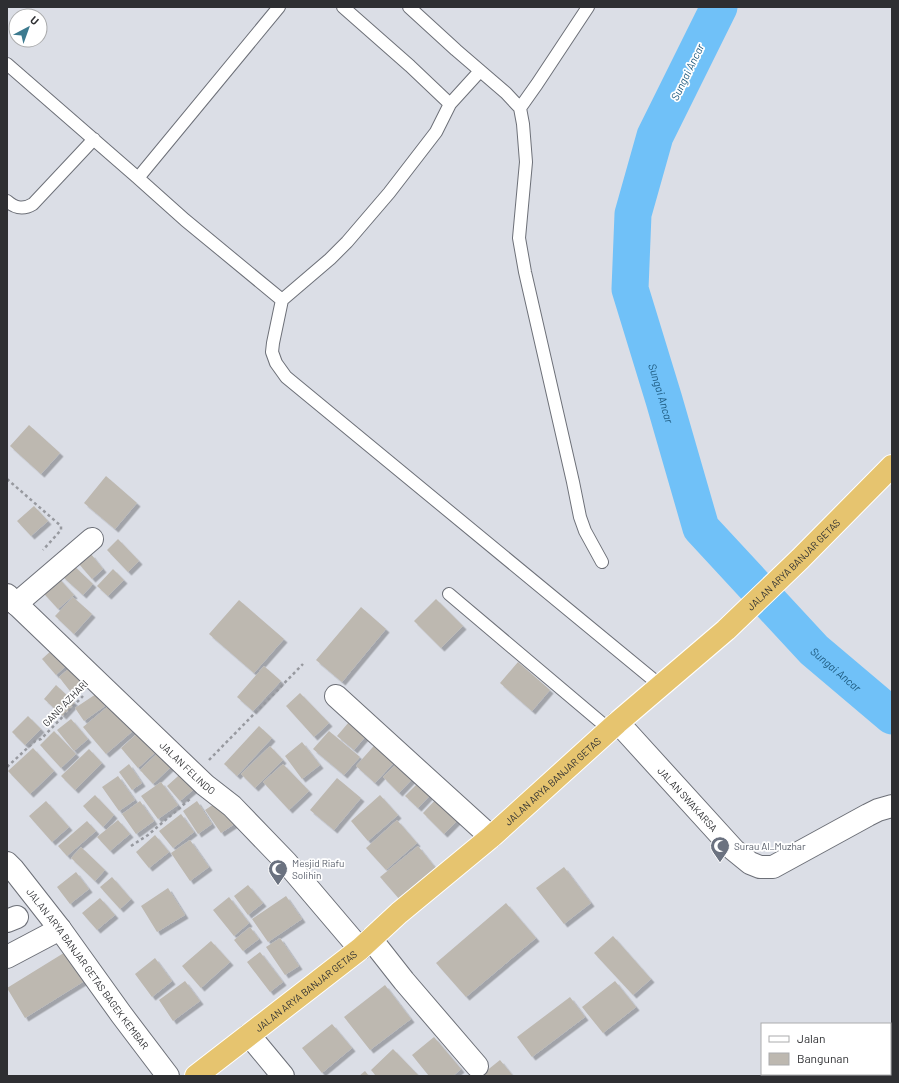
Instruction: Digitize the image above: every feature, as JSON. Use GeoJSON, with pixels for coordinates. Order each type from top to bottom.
{"type":"FeatureCollection","features":[{"type":"Feature","properties":{"kind":"highway","name":"JALAN ARYA BANJAR GETAS"},"geometry":{"type":"LineString","coordinates":[[196,1076],[365,944],[491,837],[614,727],[726,630],[800,559],[892,466]]}},
{"type":"Feature","properties":{"kind":"street"},"geometry":{"type":"LineString","coordinates":[[11,600],[92,539]]}},
{"type":"Feature","properties":{"kind":"street","name":"JALAN FELINDO"},"geometry":{"type":"LineString","coordinates":[[11,600],[98,681],[200,780],[232,806],[365,944],[404,981],[477,1066]]}},
{"type":"Feature","properties":{"kind":"street"},"geometry":{"type":"LineString","coordinates":[[336,696],[491,837]]}},
{"type":"Feature","properties":{"kind":"street","name":"JALAN SWAKARSA"},"geometry":{"type":"LineString","coordinates":[[614,727],[623,728],[734,850],[750,862],[760,867],[772,866],[878,810],[892,806]]}},
{"type":"Feature","properties":{"kind":"street","name":"JALAN ARYA BANJAR GETAS BAGEK KEMBAR"},"geometry":{"type":"LineString","coordinates":[[7,863],[60,928],[121,1014],[168,1076]]}},
{"type":"Feature","properties":{"kind":"street"},"geometry":{"type":"LineString","coordinates":[[7,957],[60,928]]}},
{"type":"Feature","properties":{"kind":"street"},"geometry":{"type":"LineString","coordinates":[[249,1035],[282,1076]]}},
{"type":"Feature","properties":{"kind":"lane"},"geometry":{"type":"LineString","coordinates":[[138,178],[280,7]]}},
{"type":"Feature","properties":{"kind":"lane"},"geometry":{"type":"LineString","coordinates":[[343,7],[410,66],[450,104]]}},
{"type":"Feature","properties":{"kind":"lane"},"geometry":{"type":"LineString","coordinates":[[410,7],[456,50],[506,93],[520,108],[523,124],[526,162],[519,238],[525,272],[580,517],[585,531],[602,562]]}},
{"type":"Feature","properties":{"kind":"lane"},"geometry":{"type":"LineString","coordinates":[[520,108],[588,7]]}},
{"type":"Feature","properties":{"kind":"lane"},"geometry":{"type":"LineString","coordinates":[[7,64],[185,220],[282,300]]}},
{"type":"Feature","properties":{"kind":"lane"},"geometry":{"type":"LineString","coordinates":[[480,71],[450,104],[436,132],[389,193],[347,242],[330,259],[282,300],[272,352],[276,363],[286,377],[661,686]]}},
{"type":"Feature","properties":{"kind":"lane"},"geometry":{"type":"LineString","coordinates":[[7,201],[15,207],[21,208],[28,207],[33,204],[94,139]]}},
{"type":"Feature","properties":{"kind":"lane"},"geometry":{"type":"LineString","coordinates":[[449,594],[614,727]]}},
{"type":"Feature","properties":{"kind":"path"},"geometry":{"type":"LineString","coordinates":[[7,479],[61,526],[62,530],[42,552]]}},
{"type":"Feature","properties":{"kind":"path"},"geometry":{"type":"LineString","coordinates":[[131,846],[148,835],[200,780],[303,664]]}},
{"type":"Feature","properties":{"kind":"path","name":"GANG AZHARI"},"geometry":{"type":"LineString","coordinates":[[7,767],[35,741],[41,739],[98,681]]}},
{"type":"Feature","properties":{"kind":"building"},"geometry":{"type":"Polygon","coordinates":[[[29,425],[60,453],[41,474],[10,446],[29,425]]]}},
{"type":"Feature","properties":{"kind":"building"},"geometry":{"type":"Polygon","coordinates":[[[106,476],[137,503],[115,529],[84,503],[106,476]]]}},
{"type":"Feature","properties":{"kind":"building"},"geometry":{"type":"Polygon","coordinates":[[[34,506],[48,521],[31,536],[17,521],[34,506]]]}},
{"type":"Feature","properties":{"kind":"building"},"geometry":{"type":"Polygon","coordinates":[[[118,539],[139,561],[128,572],[107,550],[118,539]]]}},
{"type":"Feature","properties":{"kind":"building"},"geometry":{"type":"Polygon","coordinates":[[[91,554],[103,569],[92,579],[79,564],[91,554]]]}},
{"type":"Feature","properties":{"kind":"building"},"geometry":{"type":"Polygon","coordinates":[[[73,565],[93,584],[83,595],[62,576],[73,565]]]}},
{"type":"Feature","properties":{"kind":"building"},"geometry":{"type":"Polygon","coordinates":[[[113,569],[124,580],[108,596],[97,586],[113,569]]]}},
{"type":"Feature","properties":{"kind":"building"},"geometry":{"type":"Polygon","coordinates":[[[54,573],[74,595],[58,609],[38,587],[54,573]]]}},
{"type":"Feature","properties":{"kind":"building"},"geometry":{"type":"Polygon","coordinates":[[[73,597],[92,614],[74,634],[55,616],[73,597]]]}},
{"type":"Feature","properties":{"kind":"building"},"geometry":{"type":"Polygon","coordinates":[[[436,599],[463,626],[441,648],[414,621],[436,599]]]}},
{"type":"Feature","properties":{"kind":"building"},"geometry":{"type":"Polygon","coordinates":[[[239,600],[284,639],[254,673],[209,634],[239,600]]]}},
{"type":"Feature","properties":{"kind":"building"},"geometry":{"type":"Polygon","coordinates":[[[361,607],[386,629],[342,682],[316,660],[361,607]]]}},
{"type":"Feature","properties":{"kind":"building"},"geometry":{"type":"Polygon","coordinates":[[[53,649],[67,665],[56,675],[42,659],[53,649]]]}},
{"type":"Feature","properties":{"kind":"building"},"geometry":{"type":"Polygon","coordinates":[[[518,662],[550,690],[532,711],[500,683],[518,662]]]}},
{"type":"Feature","properties":{"kind":"building"},"geometry":{"type":"Polygon","coordinates":[[[73,665],[85,679],[70,691],[59,677],[73,665]]]}},
{"type":"Feature","properties":{"kind":"building"},"geometry":{"type":"Polygon","coordinates":[[[264,666],[281,681],[253,711],[237,697],[264,666]]]}},
{"type":"Feature","properties":{"kind":"building"},"geometry":{"type":"Polygon","coordinates":[[[56,685],[75,703],[63,716],[44,699],[56,685]]]}},
{"type":"Feature","properties":{"kind":"building"},"geometry":{"type":"Polygon","coordinates":[[[300,693],[329,723],[314,737],[286,706],[300,693]]]}},
{"type":"Feature","properties":{"kind":"building"},"geometry":{"type":"Polygon","coordinates":[[[96,694],[105,706],[84,721],[75,708],[96,694]]]}},
{"type":"Feature","properties":{"kind":"building"},"geometry":{"type":"Polygon","coordinates":[[[112,703],[134,730],[106,754],[83,727],[112,703]]]}},
{"type":"Feature","properties":{"kind":"building"},"geometry":{"type":"Polygon","coordinates":[[[355,715],[372,729],[354,750],[337,736],[355,715]]]}},
{"type":"Feature","properties":{"kind":"building"},"geometry":{"type":"Polygon","coordinates":[[[28,716],[41,729],[25,745],[12,732],[28,716]]]}},
{"type":"Feature","properties":{"kind":"building"},"geometry":{"type":"Polygon","coordinates":[[[71,719],[88,739],[74,751],[57,730],[71,719]]]}},
{"type":"Feature","properties":{"kind":"building"},"geometry":{"type":"Polygon","coordinates":[[[259,726],[272,738],[237,776],[224,764],[259,726]]]}},
{"type":"Feature","properties":{"kind":"building"},"geometry":{"type":"Polygon","coordinates":[[[142,729],[159,749],[138,768],[121,748],[142,729]]]}},
{"type":"Feature","properties":{"kind":"building"},"geometry":{"type":"Polygon","coordinates":[[[54,731],[76,754],[61,768],[40,745],[54,731]]]}},
{"type":"Feature","properties":{"kind":"building"},"geometry":{"type":"Polygon","coordinates":[[[329,731],[360,757],[344,775],[313,749],[329,731]]]}},
{"type":"Feature","properties":{"kind":"building"},"geometry":{"type":"Polygon","coordinates":[[[380,739],[400,756],[375,783],[356,766],[380,739]]]}},
{"type":"Feature","properties":{"kind":"building"},"geometry":{"type":"Polygon","coordinates":[[[302,742],[320,765],[302,779],[285,756],[302,742]]]}},
{"type":"Feature","properties":{"kind":"building"},"geometry":{"type":"Polygon","coordinates":[[[270,746],[283,760],[255,788],[241,774],[270,746]]]}},
{"type":"Feature","properties":{"kind":"building"},"geometry":{"type":"Polygon","coordinates":[[[33,748],[54,771],[30,794],[8,771],[33,748]]]}},
{"type":"Feature","properties":{"kind":"building"},"geometry":{"type":"Polygon","coordinates":[[[89,749],[102,763],[75,790],[61,776],[89,749]]]}},
{"type":"Feature","properties":{"kind":"building"},"geometry":{"type":"Polygon","coordinates":[[[162,749],[175,763],[153,784],[140,770],[162,749]]]}},
{"type":"Feature","properties":{"kind":"building"},"geometry":{"type":"Polygon","coordinates":[[[400,760],[416,775],[399,793],[383,777],[400,760]]]}},
{"type":"Feature","properties":{"kind":"building"},"geometry":{"type":"Polygon","coordinates":[[[129,764],[142,783],[132,790],[119,772],[129,764]]]}},
{"type":"Feature","properties":{"kind":"building"},"geometry":{"type":"Polygon","coordinates":[[[283,764],[309,791],[289,810],[263,782],[283,764]]]}},
{"type":"Feature","properties":{"kind":"building"},"geometry":{"type":"Polygon","coordinates":[[[186,769],[199,785],[180,801],[167,786],[186,769]]]}},
{"type":"Feature","properties":{"kind":"building"},"geometry":{"type":"Polygon","coordinates":[[[118,776],[135,800],[119,811],[102,787],[118,776]]]}},
{"type":"Feature","properties":{"kind":"building"},"geometry":{"type":"Polygon","coordinates":[[[337,778],[361,798],[334,830],[310,810],[337,778]]]}},
{"type":"Feature","properties":{"kind":"building"},"geometry":{"type":"Polygon","coordinates":[[[423,778],[435,790],[418,808],[405,796],[423,778]]]}},
{"type":"Feature","properties":{"kind":"building"},"geometry":{"type":"Polygon","coordinates":[[[161,782],[178,805],[158,819],[141,796],[161,782]]]}},
{"type":"Feature","properties":{"kind":"building"},"geometry":{"type":"Polygon","coordinates":[[[95,795],[114,815],[103,827],[83,806],[95,795]]]}},
{"type":"Feature","properties":{"kind":"building"},"geometry":{"type":"Polygon","coordinates":[[[380,795],[398,815],[368,841],[351,821],[380,795]]]}},
{"type":"Feature","properties":{"kind":"building"},"geometry":{"type":"Polygon","coordinates":[[[439,796],[461,817],[444,834],[423,813],[439,796]]]}},
{"type":"Feature","properties":{"kind":"building"},"geometry":{"type":"Polygon","coordinates":[[[220,800],[236,823],[221,833],[205,810],[220,800]]]}},
{"type":"Feature","properties":{"kind":"building"},"geometry":{"type":"Polygon","coordinates":[[[46,801],[69,827],[52,842],[29,816],[46,801]]]}},
{"type":"Feature","properties":{"kind":"building"},"geometry":{"type":"Polygon","coordinates":[[[140,801],[154,821],[136,834],[122,814],[140,801]]]}},
{"type":"Feature","properties":{"kind":"building"},"geometry":{"type":"Polygon","coordinates":[[[197,801],[212,824],[198,834],[183,811],[197,801]]]}},
{"type":"Feature","properties":{"kind":"building"},"geometry":{"type":"Polygon","coordinates":[[[181,814],[194,832],[173,848],[159,831],[181,814]]]}},
{"type":"Feature","properties":{"kind":"building"},"geometry":{"type":"Polygon","coordinates":[[[118,820],[130,834],[110,851],[97,837],[118,820]]]}},
{"type":"Feature","properties":{"kind":"building"},"geometry":{"type":"Polygon","coordinates":[[[397,820],[417,843],[386,870],[366,848],[397,820]]]}},
{"type":"Feature","properties":{"kind":"building"},"geometry":{"type":"Polygon","coordinates":[[[87,821],[96,831],[67,856],[58,846],[87,821]]]}},
{"type":"Feature","properties":{"kind":"building"},"geometry":{"type":"Polygon","coordinates":[[[155,835],[169,852],[149,868],[136,852],[155,835]]]}},
{"type":"Feature","properties":{"kind":"building"},"geometry":{"type":"Polygon","coordinates":[[[190,840],[209,867],[190,881],[171,853],[190,840]]]}},
{"type":"Feature","properties":{"kind":"building"},"geometry":{"type":"Polygon","coordinates":[[[418,846],[438,871],[401,901],[380,877],[418,846]]]}},
{"type":"Feature","properties":{"kind":"building"},"geometry":{"type":"Polygon","coordinates":[[[81,847],[105,870],[95,881],[71,858],[81,847]]]}},
{"type":"Feature","properties":{"kind":"building"},"geometry":{"type":"Polygon","coordinates":[[[564,867],[591,903],[564,924],[536,888],[564,867]]]}},
{"type":"Feature","properties":{"kind":"building"},"geometry":{"type":"Polygon","coordinates":[[[76,872],[89,889],[70,904],[57,887],[76,872]]]}},
{"type":"Feature","properties":{"kind":"building"},"geometry":{"type":"Polygon","coordinates":[[[112,877],[131,899],[120,909],[100,887],[112,877]]]}},
{"type":"Feature","properties":{"kind":"building"},"geometry":{"type":"Polygon","coordinates":[[[248,885],[263,903],[248,915],[234,896],[248,885]]]}},
{"type":"Feature","properties":{"kind":"building"},"geometry":{"type":"Polygon","coordinates":[[[168,888],[185,915],[157,932],[141,906],[168,888]]]}},
{"type":"Feature","properties":{"kind":"building"},"geometry":{"type":"Polygon","coordinates":[[[286,896],[302,919],[268,942],[252,919],[286,896]]]}},
{"type":"Feature","properties":{"kind":"building"},"geometry":{"type":"Polygon","coordinates":[[[229,897],[249,923],[234,936],[213,910],[229,897]]]}},
{"type":"Feature","properties":{"kind":"building"},"geometry":{"type":"Polygon","coordinates":[[[100,898],[115,915],[97,930],[82,913],[100,898]]]}},
{"type":"Feature","properties":{"kind":"building"},"geometry":{"type":"Polygon","coordinates":[[[506,903],[536,938],[466,997],[436,963],[506,903]]]}},
{"type":"Feature","properties":{"kind":"building"},"geometry":{"type":"Polygon","coordinates":[[[250,927],[259,939],[243,951],[234,940],[250,927]]]}},
{"type":"Feature","properties":{"kind":"building"},"geometry":{"type":"Polygon","coordinates":[[[613,936],[651,979],[633,995],[594,953],[613,936]]]}},
{"type":"Feature","properties":{"kind":"building"},"geometry":{"type":"Polygon","coordinates":[[[280,938],[299,966],[285,975],[266,947],[280,938]]]}},
{"type":"Feature","properties":{"kind":"building"},"geometry":{"type":"Polygon","coordinates":[[[211,941],[230,962],[201,988],[182,966],[211,941]]]}},
{"type":"Feature","properties":{"kind":"building"},"geometry":{"type":"Polygon","coordinates":[[[67,951],[86,980],[25,1018],[7,988],[67,951]]]}},
{"type":"Feature","properties":{"kind":"building"},"geometry":{"type":"Polygon","coordinates":[[[260,952],[283,982],[270,992],[247,962],[260,952]]]}},
{"type":"Feature","properties":{"kind":"building"},"geometry":{"type":"Polygon","coordinates":[[[155,958],[172,981],[152,997],[135,974],[155,958]]]}},
{"type":"Feature","properties":{"kind":"building"},"geometry":{"type":"Polygon","coordinates":[[[185,981],[200,1001],[173,1021],[159,1000],[185,981]]]}},
{"type":"Feature","properties":{"kind":"building"},"geometry":{"type":"Polygon","coordinates":[[[615,981],[636,1007],[603,1033],[582,1007],[615,981]]]}},
{"type":"Feature","properties":{"kind":"building"},"geometry":{"type":"Polygon","coordinates":[[[385,985],[411,1019],[370,1050],[344,1017],[385,985]]]}},
{"type":"Feature","properties":{"kind":"building"},"geometry":{"type":"Polygon","coordinates":[[[570,997],[585,1017],[532,1057],[517,1037],[570,997]]]}},
{"type":"Feature","properties":{"kind":"building"},"geometry":{"type":"Polygon","coordinates":[[[332,1024],[352,1048],[322,1073],[302,1048],[332,1024]]]}},
{"type":"Feature","properties":{"kind":"building"},"geometry":{"type":"Polygon","coordinates":[[[434,1037],[461,1069],[453,1076],[429,1076],[412,1055],[434,1037]]]}},
{"type":"Feature","properties":{"kind":"building"},"geometry":{"type":"Polygon","coordinates":[[[393,1049],[419,1076],[376,1076],[371,1070],[393,1049]]]}},
{"type":"Feature","properties":{"kind":"building"},"geometry":{"type":"Polygon","coordinates":[[[500,1060],[513,1076],[480,1076],[500,1060]]]}},
{"type":"Feature","properties":{"kind":"building"},"geometry":{"type":"Polygon","coordinates":[[[365,1071],[369,1076],[359,1076],[365,1071]]]}},
{"type":"Feature","properties":{"kind":"waterway","name":"Sungai Ancar"},"geometry":{"type":"LineString","coordinates":[[719,7],[655,136],[633,214],[630,289],[701,528],[814,650],[892,716]]}},
{"type":"Feature","properties":{"kind":"place","name":"Surau Al_Muzhar"},"geometry":{"type":"Point","coordinates":[720,863]}},
{"type":"Feature","properties":{"kind":"place","name":"Mesjid Riafu Solihin"},"geometry":{"type":"Point","coordinates":[278,886]}}]}
